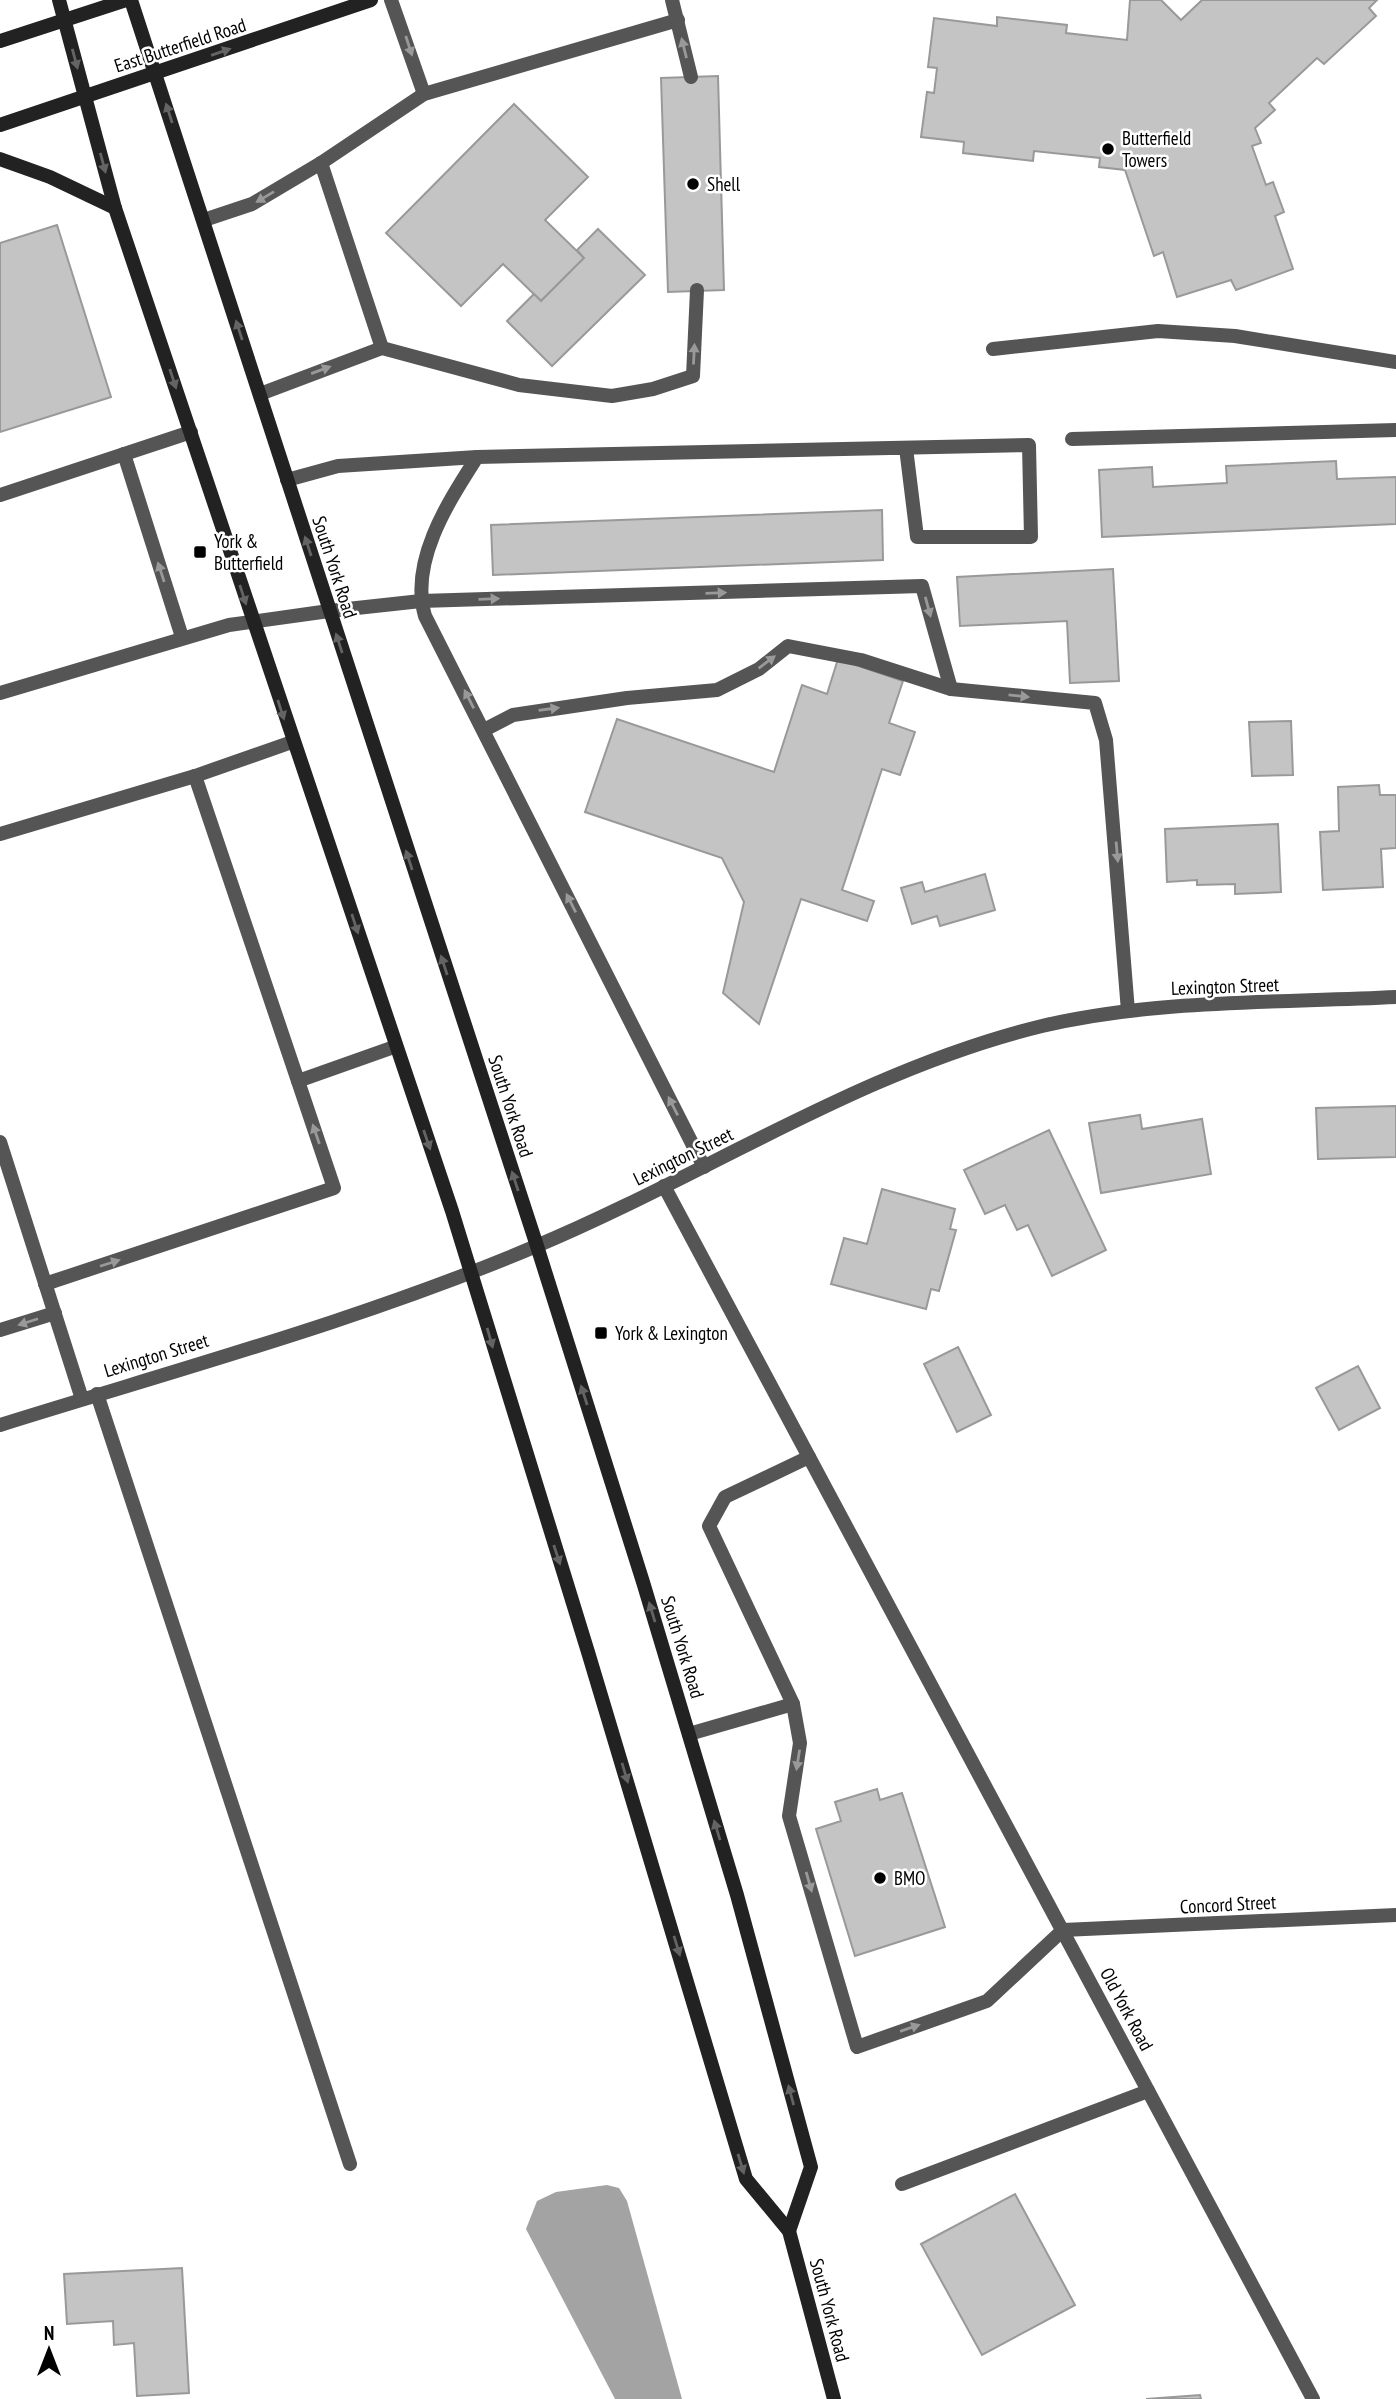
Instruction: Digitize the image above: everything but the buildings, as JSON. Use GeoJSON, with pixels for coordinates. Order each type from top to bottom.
{"type":"FeatureCollection","features":[{"type":"Feature","properties":{"kind":"main road","name":"South York Road"},"geometry":{"type":"LineString","coordinates":[[59,0],[115,208],[471,1273],[746,2179],[789,2231],[834,2399]]}},
{"type":"Feature","properties":{"kind":"main road","name":"South York Road"},"geometry":{"type":"LineString","coordinates":[[129,0],[204,220],[328,611],[537,1246],[737,1895],[811,2167],[789,2231]]}},
{"type":"Feature","properties":{"kind":"main road"},"geometry":{"type":"LineString","coordinates":[[0,41],[129,0]]}},
{"type":"Feature","properties":{"kind":"main road","name":"East Butterfield Road"},"geometry":{"type":"LineString","coordinates":[[0,125],[371,0]]}},
{"type":"Feature","properties":{"kind":"main road"},"geometry":{"type":"LineString","coordinates":[[0,159],[50,177],[115,208]]}},
{"type":"Feature","properties":{"kind":"street"},"geometry":{"type":"LineString","coordinates":[[391,0],[424,94]]}},
{"type":"Feature","properties":{"kind":"street"},"geometry":{"type":"LineString","coordinates":[[672,0],[691,77]]}},
{"type":"Feature","properties":{"kind":"street"},"geometry":{"type":"LineString","coordinates":[[204,220],[252,204],[321,163],[424,94],[678,20]]}},
{"type":"Feature","properties":{"kind":"street"},"geometry":{"type":"LineString","coordinates":[[321,163],[382,348]]}},
{"type":"Feature","properties":{"kind":"street"},"geometry":{"type":"LineString","coordinates":[[260,394],[382,348],[519,386],[612,396],[653,389],[693,376],[697,290]]}},
{"type":"Feature","properties":{"kind":"street"},"geometry":{"type":"LineString","coordinates":[[993,349],[1158,331],[1235,336],[1396,362]]}},
{"type":"Feature","properties":{"kind":"street"},"geometry":{"type":"LineString","coordinates":[[1072,439],[1396,430]]}},
{"type":"Feature","properties":{"kind":"street"},"geometry":{"type":"LineString","coordinates":[[0,495],[191,432]]}},
{"type":"Feature","properties":{"kind":"street"},"geometry":{"type":"LineString","coordinates":[[287,481],[338,466],[477,457],[1029,445],[1031,537],[917,537],[906,448]]}},
{"type":"Feature","properties":{"kind":"street"},"geometry":{"type":"LineString","coordinates":[[124,454],[182,637]]}},
{"type":"Feature","properties":{"kind":"street"},"geometry":{"type":"LineString","coordinates":[[477,457],[441,513],[428,550],[421,601],[425,616],[704,1167]]}},
{"type":"Feature","properties":{"kind":"street"},"geometry":{"type":"LineString","coordinates":[[0,693],[182,637],[252,622],[328,611],[421,601],[922,586],[951,689]]}},
{"type":"Feature","properties":{"kind":"street"},"geometry":{"type":"LineString","coordinates":[[484,730],[513,715],[627,698],[717,690],[759,668],[788,646],[861,660],[951,689],[1095,703],[1106,740],[1128,1011]]}},
{"type":"Feature","properties":{"kind":"street"},"geometry":{"type":"LineString","coordinates":[[0,834],[195,776],[292,742]]}},
{"type":"Feature","properties":{"kind":"street"},"geometry":{"type":"LineString","coordinates":[[45,1284],[334,1188],[195,776]]}},
{"type":"Feature","properties":{"kind":"street","name":"Lexington Street"},"geometry":{"type":"LineString","coordinates":[[0,1425],[418,1294],[537,1246],[870,1085],[936,1058],[1045,1026],[1128,1011],[1396,998]]}},
{"type":"Feature","properties":{"kind":"street"},"geometry":{"type":"LineString","coordinates":[[298,1081],[394,1047]]}},
{"type":"Feature","properties":{"kind":"street"},"geometry":{"type":"LineString","coordinates":[[0,1142],[45,1284],[90,1397],[350,2164]]}},
{"type":"Feature","properties":{"kind":"street"},"geometry":{"type":"LineString","coordinates":[[664,1186],[809,1457],[725,1497],[709,1526],[793,1704],[800,1743],[789,1816],[857,2047],[987,2001],[1063,1930]]}},
{"type":"Feature","properties":{"kind":"street"},"geometry":{"type":"LineString","coordinates":[[0,1331],[55,1313]]}},
{"type":"Feature","properties":{"kind":"street","name":"Old York Road"},"geometry":{"type":"LineString","coordinates":[[809,1457],[1313,2399]]}},
{"type":"Feature","properties":{"kind":"street"},"geometry":{"type":"LineString","coordinates":[[689,1734],[793,1704]]}},
{"type":"Feature","properties":{"kind":"street","name":"Concord Street"},"geometry":{"type":"LineString","coordinates":[[1063,1930],[1396,1915]]}},
{"type":"Feature","properties":{"kind":"street"},"geometry":{"type":"LineString","coordinates":[[902,2184],[1149,2091]]}},
{"type":"Feature","properties":{"kind":"shaded area"},"geometry":{"type":"Polygon","coordinates":[[[607,2185],[619,2188],[627,2201],[682,2399],[615,2399],[526,2229],[537,2201],[556,2192],[607,2185]]]}},
{"type":"Feature","properties":{"kind":"place","name":"Butterfield Towers"},"geometry":{"type":"Point","coordinates":[1108,149]}},
{"type":"Feature","properties":{"kind":"place","name":"Shell"},"geometry":{"type":"Point","coordinates":[693,184]}},
{"type":"Feature","properties":{"kind":"place","name":"York & Butterfield"},"geometry":{"type":"Point","coordinates":[200,552]}},
{"type":"Feature","properties":{"kind":"place","name":"York & Lexington"},"geometry":{"type":"Point","coordinates":[601,1333]}},
{"type":"Feature","properties":{"kind":"place","name":"BMO"},"geometry":{"type":"Point","coordinates":[880,1878]}}]}
